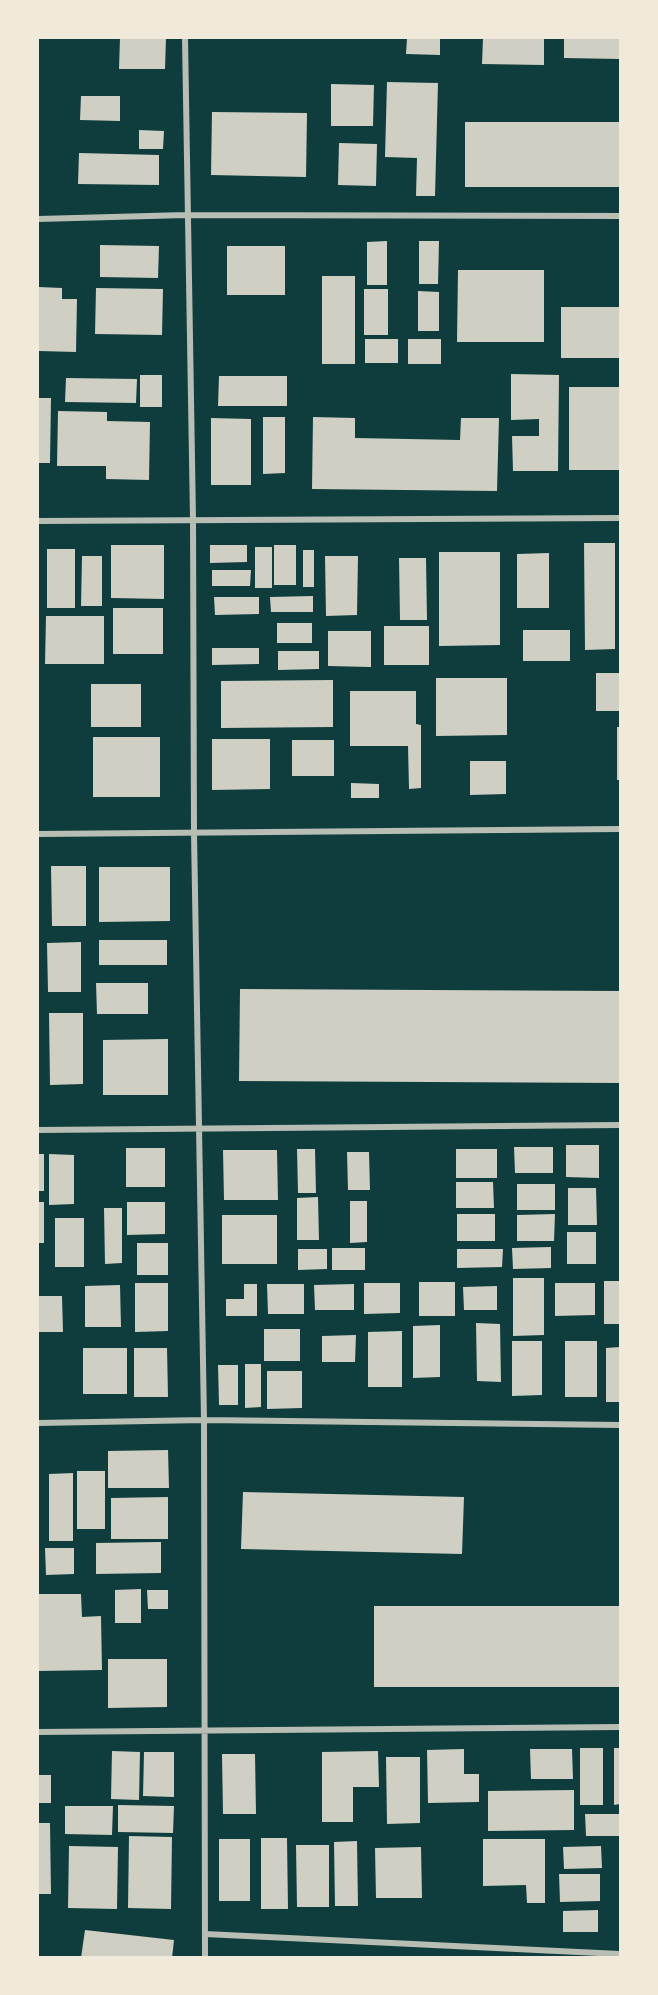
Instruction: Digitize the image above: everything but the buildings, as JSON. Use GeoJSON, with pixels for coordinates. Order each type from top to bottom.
{"type":"FeatureCollection","features":[{"type":"Feature","properties":{"kind":"street"},"geometry":{"type":"LineString","coordinates":[[185,38],[186,215],[193,519],[194,833],[204,1420],[205,1958]]}},
{"type":"Feature","properties":{"kind":"street"},"geometry":{"type":"LineString","coordinates":[[38,219],[186,215],[621,216]]}},
{"type":"Feature","properties":{"kind":"street"},"geometry":{"type":"LineString","coordinates":[[38,520],[621,518]]}},
{"type":"Feature","properties":{"kind":"street"},"geometry":{"type":"LineString","coordinates":[[38,834],[621,829]]}},
{"type":"Feature","properties":{"kind":"street"},"geometry":{"type":"LineString","coordinates":[[38,1130],[621,1125]]}},
{"type":"Feature","properties":{"kind":"street"},"geometry":{"type":"LineString","coordinates":[[38,1424],[204,1420],[621,1425]]}},
{"type":"Feature","properties":{"kind":"street"},"geometry":{"type":"LineString","coordinates":[[38,1732],[621,1727]]}},
{"type":"Feature","properties":{"kind":"street"},"geometry":{"type":"LineString","coordinates":[[205,1934],[621,1954]]}}]}
